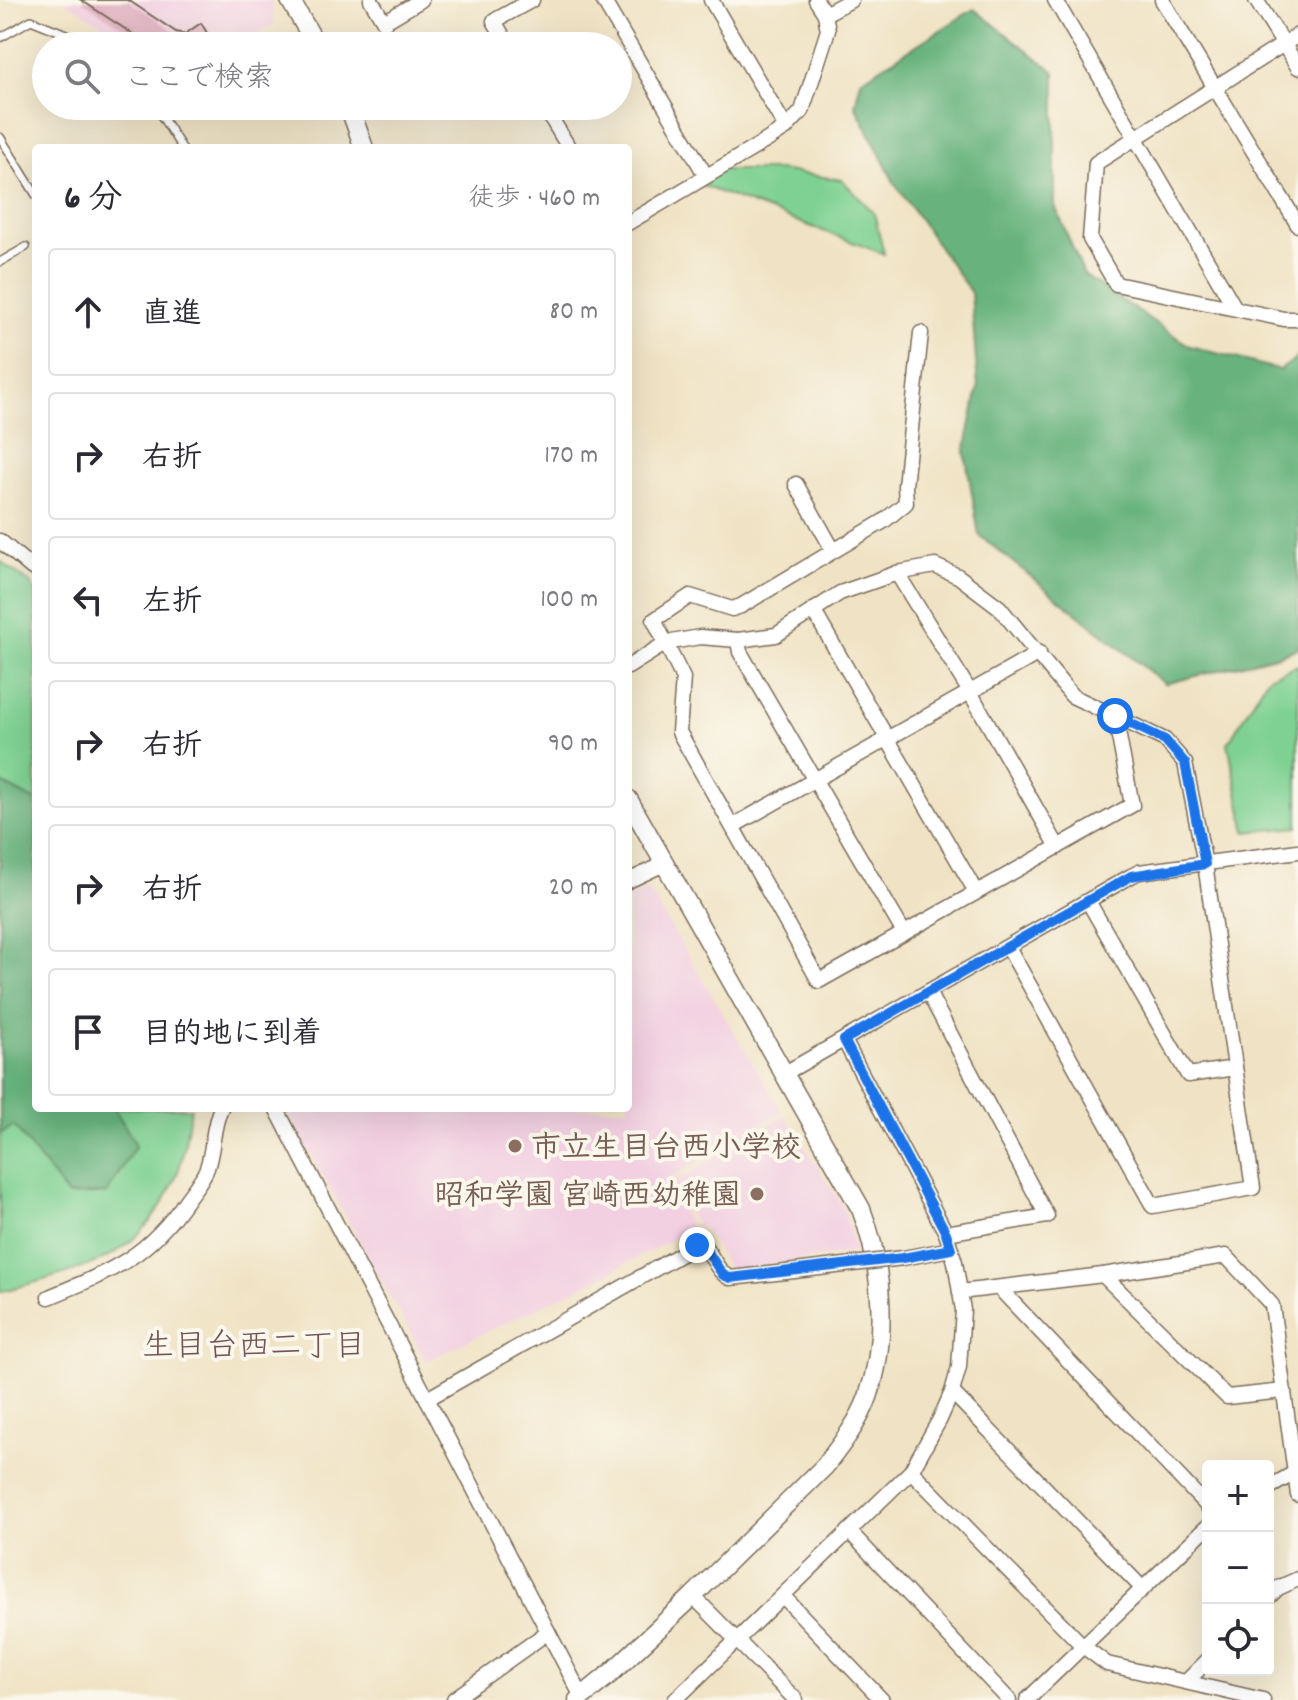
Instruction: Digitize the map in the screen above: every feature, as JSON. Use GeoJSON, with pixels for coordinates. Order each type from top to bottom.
{"type":"FeatureCollection","features":[{"type":"Feature","properties":{"kind":"street"},"geometry":{"type":"LineString","coordinates":[[290,0],[309,32]]}},
{"type":"Feature","properties":{"kind":"street"},"geometry":{"type":"LineString","coordinates":[[371,0],[384,22],[421,0]]}},
{"type":"Feature","properties":{"kind":"street"},"geometry":{"type":"LineString","coordinates":[[501,32],[494,21],[532,0]]}},
{"type":"Feature","properties":{"kind":"street"},"geometry":{"type":"LineString","coordinates":[[603,0],[622,32]]}},
{"type":"Feature","properties":{"kind":"street"},"geometry":{"type":"LineString","coordinates":[[711,0],[786,128]]}},
{"type":"Feature","properties":{"kind":"street"},"geometry":{"type":"LineString","coordinates":[[632,221],[786,128],[802,111],[828,30],[825,14],[816,0]]}},
{"type":"Feature","properties":{"kind":"street"},"geometry":{"type":"LineString","coordinates":[[825,14],[851,0]]}},
{"type":"Feature","properties":{"kind":"street"},"geometry":{"type":"LineString","coordinates":[[1055,0],[1235,308]]}},
{"type":"Feature","properties":{"kind":"street"},"geometry":{"type":"LineString","coordinates":[[1162,0],[1298,225]]}},
{"type":"Feature","properties":{"kind":"street"},"geometry":{"type":"LineString","coordinates":[[1256,0],[1298,67]]}},
{"type":"Feature","properties":{"kind":"street"},"geometry":{"type":"LineString","coordinates":[[1298,35],[1096,163],[1090,239],[1116,284],[1284,319],[1298,319]]}},
{"type":"Feature","properties":{"kind":"street"},"geometry":{"type":"LineString","coordinates":[[632,50],[706,176]]}},
{"type":"Feature","properties":{"kind":"street"},"geometry":{"type":"LineString","coordinates":[[354,120],[363,144]]}},
{"type":"Feature","properties":{"kind":"street"},"geometry":{"type":"LineString","coordinates":[[552,120],[567,144]]}},
{"type":"Feature","properties":{"kind":"street"},"geometry":{"type":"LineString","coordinates":[[921,333],[905,486],[906,503],[884,521],[741,606],[732,609],[690,596],[654,620],[683,678],[679,732],[819,981],[1132,805],[1115,716]]}},
{"type":"Feature","properties":{"kind":"street"},"geometry":{"type":"LineString","coordinates":[[796,484],[833,550]]}},
{"type":"Feature","properties":{"kind":"street"},"geometry":{"type":"LineString","coordinates":[[0,541],[32,568]]}},
{"type":"Feature","properties":{"kind":"street"},"geometry":{"type":"LineString","coordinates":[[632,664],[666,643],[700,637],[738,640],[776,635],[840,593],[897,573],[935,566],[958,576],[999,607],[1072,696],[1165,740],[1185,763],[1205,864],[1253,1188],[1153,1206],[1008,947]]}},
{"type":"Feature","properties":{"kind":"street"},"geometry":{"type":"LineString","coordinates":[[897,573],[970,692],[1058,847]]}},
{"type":"Feature","properties":{"kind":"street"},"geometry":{"type":"LineString","coordinates":[[813,610],[976,892]]}},
{"type":"Feature","properties":{"kind":"street"},"geometry":{"type":"LineString","coordinates":[[738,640],[740,652],[813,781],[904,933]]}},
{"type":"Feature","properties":{"kind":"street"},"geometry":{"type":"LineString","coordinates":[[733,826],[1039,653]]}},
{"type":"Feature","properties":{"kind":"street"},"geometry":{"type":"LineString","coordinates":[[278,1112],[580,1699],[693,1596],[825,1466],[867,1398],[877,1357],[877,1258],[870,1233],[845,1178],[632,806]]}},
{"type":"Feature","properties":{"kind":"street"},"geometry":{"type":"LineString","coordinates":[[785,1073],[1139,872],[1298,851]]}},
{"type":"Feature","properties":{"kind":"street"},"geometry":{"type":"LineString","coordinates":[[632,879],[664,864]]}},
{"type":"Feature","properties":{"kind":"street"},"geometry":{"type":"LineString","coordinates":[[1088,901],[1188,1075],[1235,1068]]}},
{"type":"Feature","properties":{"kind":"street"},"geometry":{"type":"LineString","coordinates":[[928,992],[1047,1216],[946,1233]]}},
{"type":"Feature","properties":{"kind":"street"},"geometry":{"type":"LineString","coordinates":[[675,1700],[911,1471],[952,1392],[959,1367],[962,1336],[960,1292],[946,1233],[844,1040]]}},
{"type":"Feature","properties":{"kind":"street"},"geometry":{"type":"LineString","coordinates":[[49,1297],[98,1277],[136,1256],[170,1224],[206,1170],[219,1112]]}},
{"type":"Feature","properties":{"kind":"street"},"geometry":{"type":"LineString","coordinates":[[427,1399],[697,1245],[709,1250],[723,1275],[730,1278],[903,1258],[951,1249]]}},
{"type":"Feature","properties":{"kind":"street"},"geometry":{"type":"LineString","coordinates":[[960,1292],[1226,1256],[1272,1305],[1298,1495]]}},
{"type":"Feature","properties":{"kind":"street"},"geometry":{"type":"LineString","coordinates":[[1103,1275],[1227,1397],[1284,1391]]}},
{"type":"Feature","properties":{"kind":"street"},"geometry":{"type":"LineString","coordinates":[[999,1288],[1202,1501]]}},
{"type":"Feature","properties":{"kind":"street"},"geometry":{"type":"LineString","coordinates":[[952,1392],[1143,1589]]}},
{"type":"Feature","properties":{"kind":"street"},"geometry":{"type":"LineString","coordinates":[[911,1471],[1083,1646],[1107,1664],[1263,1700]]}},
{"type":"Feature","properties":{"kind":"street"},"geometry":{"type":"LineString","coordinates":[[1274,1485],[1296,1472]]}},
{"type":"Feature","properties":{"kind":"street"},"geometry":{"type":"LineString","coordinates":[[849,1531],[1009,1700]]}},
{"type":"Feature","properties":{"kind":"street"},"geometry":{"type":"LineString","coordinates":[[1027,1700],[1202,1532]]}},
{"type":"Feature","properties":{"kind":"street"},"geometry":{"type":"LineString","coordinates":[[1274,1592],[1298,1579]]}},
{"type":"Feature","properties":{"kind":"street"},"geometry":{"type":"LineString","coordinates":[[693,1596],[796,1700]]}},
{"type":"Feature","properties":{"kind":"street"},"geometry":{"type":"LineString","coordinates":[[783,1596],[882,1700]]}},
{"type":"Feature","properties":{"kind":"street"},"geometry":{"type":"LineString","coordinates":[[454,1699],[548,1632]]}},
{"type":"Feature","properties":{"kind":"street"},"geometry":{"type":"LineString","coordinates":[[1186,1682],[1202,1666]]}},
{"type":"Feature","properties":{"kind":"lane"},"geometry":{"type":"LineString","coordinates":[[0,38],[31,20],[61,32]]}},
{"type":"Feature","properties":{"kind":"lane"},"geometry":{"type":"LineString","coordinates":[[164,120],[179,144]]}},
{"type":"Feature","properties":{"kind":"lane"},"geometry":{"type":"LineString","coordinates":[[0,137],[32,189]]}},
{"type":"Feature","properties":{"kind":"lane"},"geometry":{"type":"LineString","coordinates":[[0,262],[26,247]]}},
{"type":"Feature","properties":{"kind":"shaded area"},"geometry":{"type":"Polygon","coordinates":[[[63,0],[271,0],[274,24],[262,32],[114,32],[63,0]]]}},
{"type":"Feature","properties":{"kind":"shaded area","name":"市立生目台西小学校"},"geometry":{"type":"Polygon","coordinates":[[[648,889],[782,1111],[666,1181],[692,1229],[593,1281],[426,1361],[287,1112],[632,1112],[632,896],[648,889]]]}},
{"type":"Feature","properties":{"kind":"shaded area","name":"昭和学園 宮崎西幼稚園"},"geometry":{"type":"Polygon","coordinates":[[[785,1115],[843,1206],[856,1252],[729,1270],[703,1227],[696,1226],[673,1183],[785,1115]]]}},
{"type":"Feature","properties":{"kind":"green space"},"geometry":{"type":"Polygon","coordinates":[[[974,9],[1055,72],[1055,206],[1084,275],[1190,346],[1280,370],[1298,357],[1298,648],[1165,684],[979,535],[965,452],[978,388],[971,293],[895,184],[855,105],[861,80],[974,9]]]}},
{"type":"Feature","properties":{"kind":"green space"},"geometry":{"type":"Polygon","coordinates":[[[716,170],[779,170],[842,180],[874,213],[884,254],[695,183],[716,170]]]}},
{"type":"Feature","properties":{"kind":"green space"},"geometry":{"type":"Polygon","coordinates":[[[0,561],[32,586],[32,1112],[190,1112],[175,1180],[156,1213],[140,1232],[122,1248],[96,1262],[0,1292],[0,561]]]}},
{"type":"Feature","properties":{"kind":"green space"},"geometry":{"type":"Polygon","coordinates":[[[1298,665],[1298,827],[1246,832],[1228,743],[1268,677],[1298,665]]]}},
{"type":"Feature","properties":{"kind":"green space"},"geometry":{"type":"Polygon","coordinates":[[[0,782],[32,799],[32,1112],[116,1112],[136,1145],[107,1193],[68,1196],[14,1126],[0,1134],[0,782]]]}},
{"type":"Feature","properties":{"kind":"building"},"geometry":{"type":"Polygon","coordinates":[[[81,0],[128,0],[176,32],[130,32],[81,0]]]}},
{"type":"Feature","properties":{"kind":"building"},"geometry":{"type":"Polygon","coordinates":[[[201,23],[206,32],[188,32],[201,23]]]}},
{"type":"Feature","properties":{"kind":"place","name":"市立生目台西小学校"},"geometry":{"type":"Point","coordinates":[515,1146]}},
{"type":"Feature","properties":{"kind":"place","name":"昭和学園 宮崎西幼稚園"},"geometry":{"type":"Point","coordinates":[757,1194]}},
{"type":"Feature","properties":{"kind":"district","name":"生目台西二丁目"},"geometry":{"type":"Point","coordinates":[254,1344]}},
{"type":"Feature","properties":{"kind":"route"},"geometry":{"type":"LineString","coordinates":[[697,1245],[709,1250],[723,1275],[730,1278],[903,1258],[951,1249],[946,1233],[844,1040],[1139,872],[1205,864],[1185,763],[1165,740],[1115,716]]}}]}
